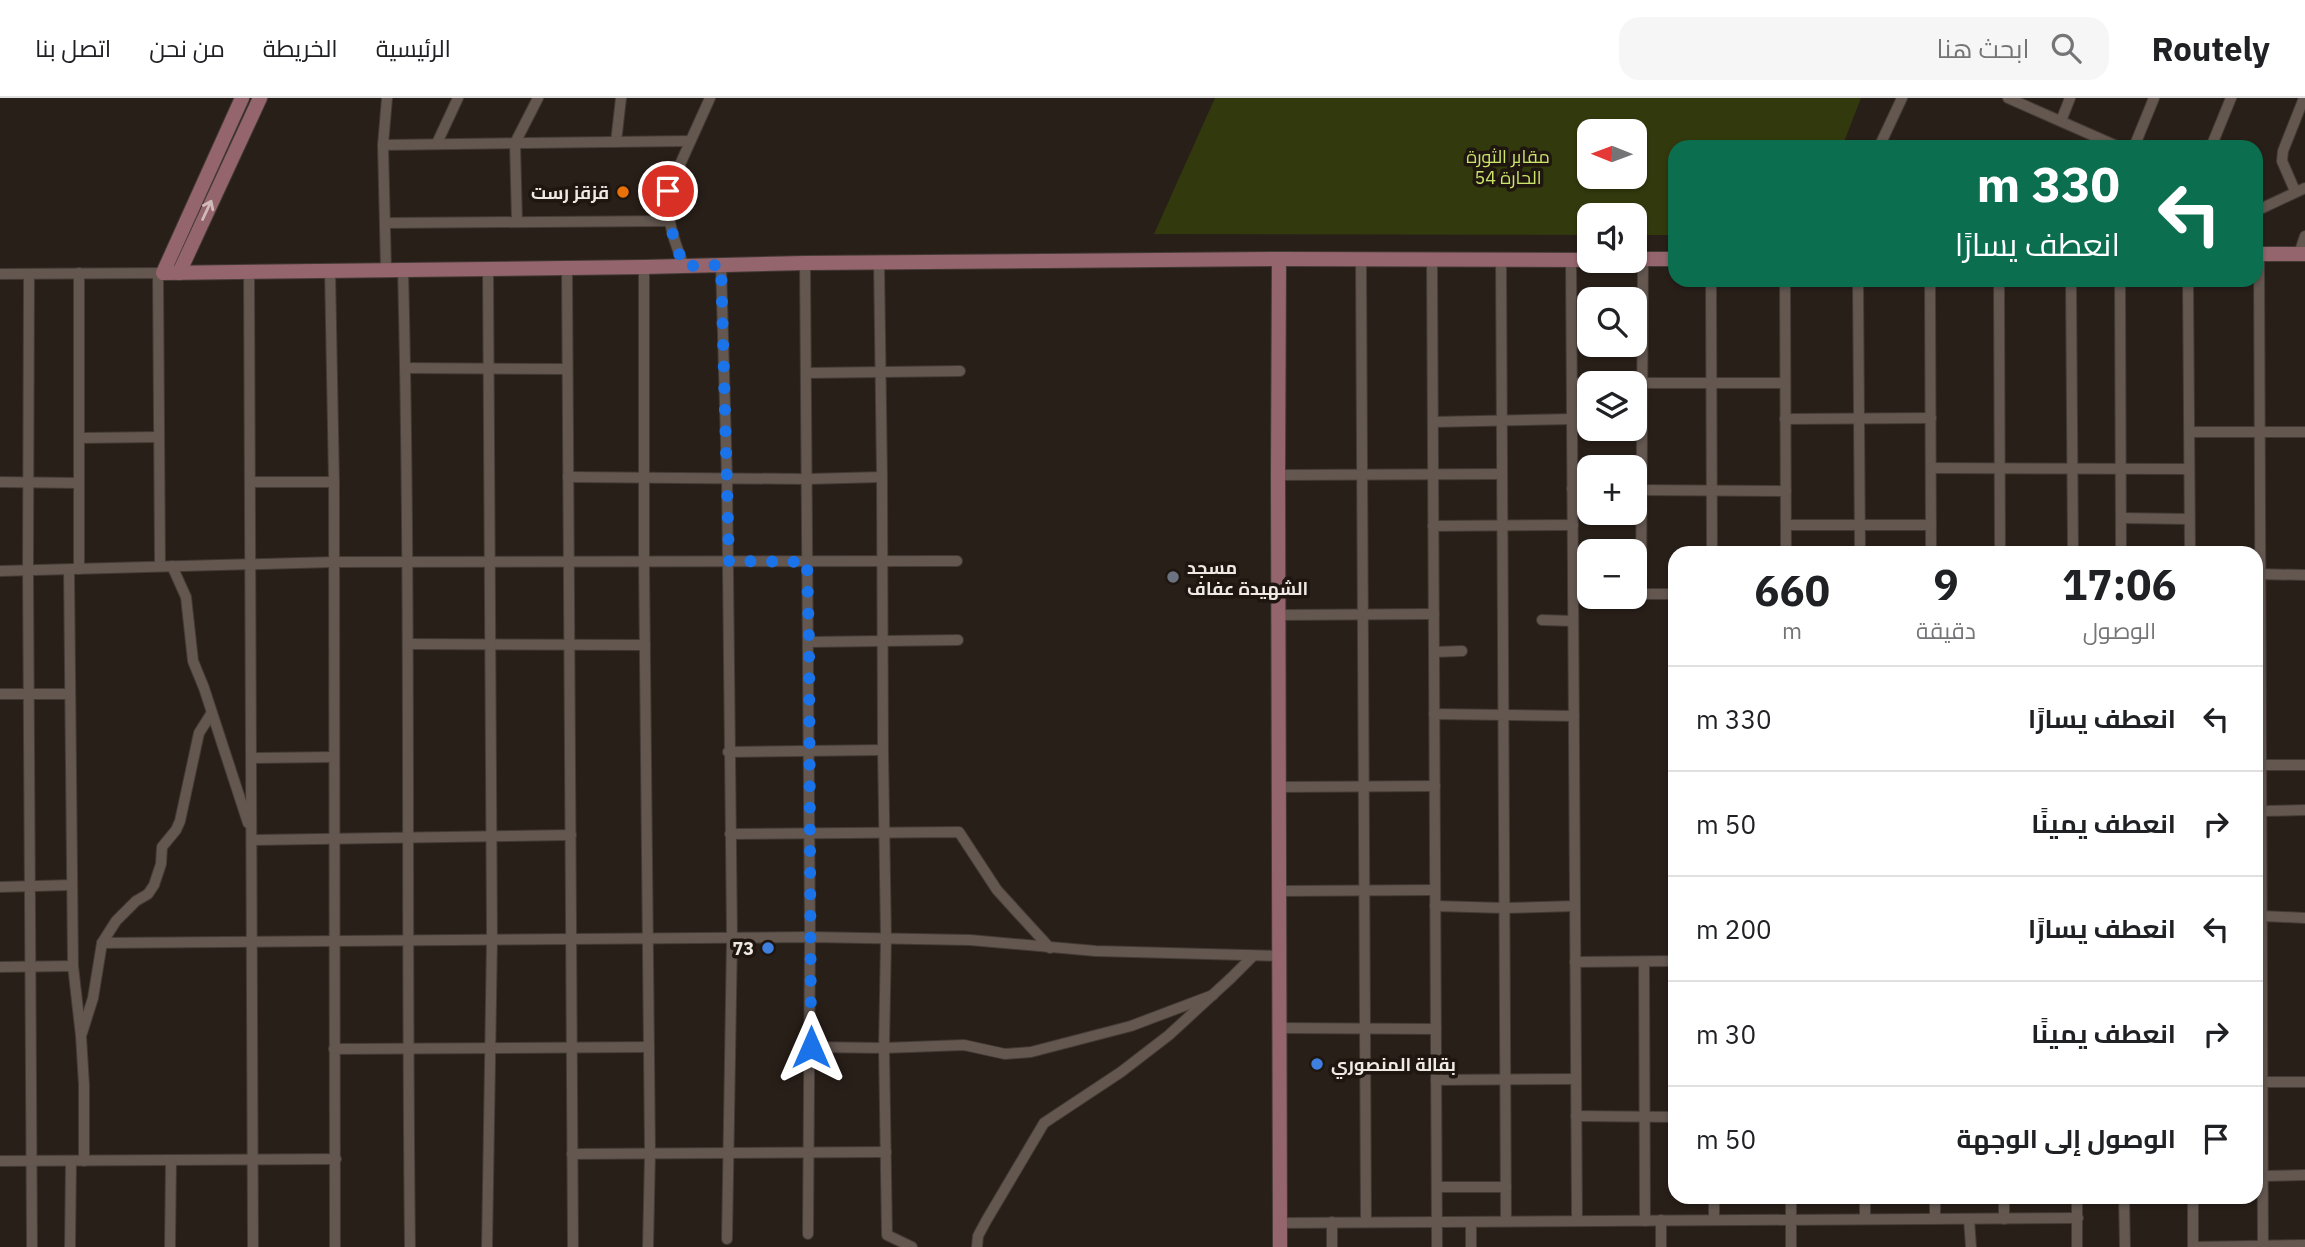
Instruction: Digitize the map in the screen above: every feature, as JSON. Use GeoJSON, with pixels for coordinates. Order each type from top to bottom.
{"type":"FeatureCollection","features":[{"type":"Feature","properties":{"kind":"main road"},"geometry":{"type":"LineString","coordinates":[[242,98],[160,273],[879,262],[1577,260]]}},
{"type":"Feature","properties":{"kind":"main road"},"geometry":{"type":"LineString","coordinates":[[179,272],[260,98]]}},
{"type":"Feature","properties":{"kind":"main road"},"geometry":{"type":"LineString","coordinates":[[2263,254],[2302,254]]}},
{"type":"Feature","properties":{"kind":"main road"},"geometry":{"type":"LineString","coordinates":[[1279,259],[1280,1247]]}},
{"type":"Feature","properties":{"kind":"main road"},"geometry":{"type":"LineString","coordinates":[[1647,259],[1668,259]]}},
{"type":"Feature","properties":{"kind":"street"},"geometry":{"type":"LineString","coordinates":[[386,269],[383,145],[387,98]]}},
{"type":"Feature","properties":{"kind":"street"},"geometry":{"type":"LineString","coordinates":[[437,144],[458,98]]}},
{"type":"Feature","properties":{"kind":"street"},"geometry":{"type":"LineString","coordinates":[[517,221],[514,143],[537,98]]}},
{"type":"Feature","properties":{"kind":"street"},"geometry":{"type":"LineString","coordinates":[[684,266],[669,221],[668,191],[709,98]]}},
{"type":"Feature","properties":{"kind":"street"},"geometry":{"type":"LineString","coordinates":[[1882,140],[1902,98]]}},
{"type":"Feature","properties":{"kind":"street"},"geometry":{"type":"LineString","coordinates":[[2008,98],[2103,140]]}},
{"type":"Feature","properties":{"kind":"street"},"geometry":{"type":"LineString","coordinates":[[2061,121],[2070,98]]}},
{"type":"Feature","properties":{"kind":"street"},"geometry":{"type":"LineString","coordinates":[[2137,140],[2154,98]]}},
{"type":"Feature","properties":{"kind":"street"},"geometry":{"type":"LineString","coordinates":[[2214,140],[2231,98]]}},
{"type":"Feature","properties":{"kind":"street"},"geometry":{"type":"LineString","coordinates":[[2263,208],[2300,189],[2282,161],[2283,151],[2304,98]]}},
{"type":"Feature","properties":{"kind":"street"},"geometry":{"type":"LineString","coordinates":[[616,142],[620,99]]}},
{"type":"Feature","properties":{"kind":"street"},"geometry":{"type":"LineString","coordinates":[[383,145],[690,141]]}},
{"type":"Feature","properties":{"kind":"street"},"geometry":{"type":"LineString","coordinates":[[385,223],[669,221]]}},
{"type":"Feature","properties":{"kind":"street"},"geometry":{"type":"LineString","coordinates":[[2302,254],[2305,236]]}},
{"type":"Feature","properties":{"kind":"street"},"geometry":{"type":"LineString","coordinates":[[1361,259],[1366,1222]]}},
{"type":"Feature","properties":{"kind":"street"},"geometry":{"type":"LineString","coordinates":[[1502,259],[1506,1222]]}},
{"type":"Feature","properties":{"kind":"street"},"geometry":{"type":"LineString","coordinates":[[1432,260],[1437,1247]]}},
{"type":"Feature","properties":{"kind":"street"},"geometry":{"type":"LineString","coordinates":[[1571,260],[1577,1221]]}},
{"type":"Feature","properties":{"kind":"street"},"geometry":{"type":"LineString","coordinates":[[879,262],[887,1235],[912,1247]]}},
{"type":"Feature","properties":{"kind":"street"},"geometry":{"type":"LineString","coordinates":[[805,263],[811,1047],[808,1234]]}},
{"type":"Feature","properties":{"kind":"street"},"geometry":{"type":"LineString","coordinates":[[721,265],[729,561],[728,752],[732,938],[727,1239]]}},
{"type":"Feature","properties":{"kind":"street"},"geometry":{"type":"LineString","coordinates":[[644,267],[650,1153],[648,1247]]}},
{"type":"Feature","properties":{"kind":"street"},"geometry":{"type":"LineString","coordinates":[[487,1247],[492,939],[488,268]]}},
{"type":"Feature","properties":{"kind":"street"},"geometry":{"type":"LineString","coordinates":[[567,268],[573,1247]]}},
{"type":"Feature","properties":{"kind":"street"},"geometry":{"type":"LineString","coordinates":[[403,269],[409,644],[407,1049],[410,1247]]}},
{"type":"Feature","properties":{"kind":"street"},"geometry":{"type":"LineString","coordinates":[[330,270],[334,482],[335,1247]]}},
{"type":"Feature","properties":{"kind":"street"},"geometry":{"type":"LineString","coordinates":[[249,271],[253,1247]]}},
{"type":"Feature","properties":{"kind":"street"},"geometry":{"type":"LineString","coordinates":[[79,273],[79,483],[71,694],[72,885],[73,966],[84,1085],[84,1161]]}},
{"type":"Feature","properties":{"kind":"street"},"geometry":{"type":"LineString","coordinates":[[0,274],[160,273],[159,437],[166,566],[186,597],[193,661],[252,836]]}},
{"type":"Feature","properties":{"kind":"street"},"geometry":{"type":"LineString","coordinates":[[1638,371],[1639,273]]}},
{"type":"Feature","properties":{"kind":"street"},"geometry":{"type":"LineString","coordinates":[[29,274],[32,1247]]}},
{"type":"Feature","properties":{"kind":"street"},"geometry":{"type":"LineString","coordinates":[[1711,287],[1712,546]]}},
{"type":"Feature","properties":{"kind":"street"},"geometry":{"type":"LineString","coordinates":[[1784,287],[1786,546]]}},
{"type":"Feature","properties":{"kind":"street"},"geometry":{"type":"LineString","coordinates":[[1858,287],[1860,546]]}},
{"type":"Feature","properties":{"kind":"street"},"geometry":{"type":"LineString","coordinates":[[1930,287],[1931,546]]}},
{"type":"Feature","properties":{"kind":"street"},"geometry":{"type":"LineString","coordinates":[[1999,287],[2000,546]]}},
{"type":"Feature","properties":{"kind":"street"},"geometry":{"type":"LineString","coordinates":[[2071,287],[2073,546]]}},
{"type":"Feature","properties":{"kind":"street"},"geometry":{"type":"LineString","coordinates":[[2120,287],[2121,546]]}},
{"type":"Feature","properties":{"kind":"street"},"geometry":{"type":"LineString","coordinates":[[2189,287],[2190,546]]}},
{"type":"Feature","properties":{"kind":"street"},"geometry":{"type":"LineString","coordinates":[[2258,287],[2258,546]]}},
{"type":"Feature","properties":{"kind":"street"},"geometry":{"type":"LineString","coordinates":[[405,368],[568,369]]}},
{"type":"Feature","properties":{"kind":"street"},"geometry":{"type":"LineString","coordinates":[[806,373],[960,371]]}},
{"type":"Feature","properties":{"kind":"street"},"geometry":{"type":"LineString","coordinates":[[1572,383],[1577,383]]}},
{"type":"Feature","properties":{"kind":"street"},"geometry":{"type":"LineString","coordinates":[[1647,384],[1785,383]]}},
{"type":"Feature","properties":{"kind":"street"},"geometry":{"type":"LineString","coordinates":[[1785,419],[1931,418]]}},
{"type":"Feature","properties":{"kind":"street"},"geometry":{"type":"LineString","coordinates":[[1433,422],[1572,419]]}},
{"type":"Feature","properties":{"kind":"street"},"geometry":{"type":"LineString","coordinates":[[2190,432],[2305,432]]}},
{"type":"Feature","properties":{"kind":"street"},"geometry":{"type":"LineString","coordinates":[[79,438],[159,437]]}},
{"type":"Feature","properties":{"kind":"street"},"geometry":{"type":"LineString","coordinates":[[1931,468],[2189,469]]}},
{"type":"Feature","properties":{"kind":"street"},"geometry":{"type":"LineString","coordinates":[[1278,475],[1502,474]]}},
{"type":"Feature","properties":{"kind":"street"},"geometry":{"type":"LineString","coordinates":[[568,477],[882,477]]}},
{"type":"Feature","properties":{"kind":"street"},"geometry":{"type":"LineString","coordinates":[[0,482],[79,483]]}},
{"type":"Feature","properties":{"kind":"street"},"geometry":{"type":"LineString","coordinates":[[250,482],[334,482]]}},
{"type":"Feature","properties":{"kind":"street"},"geometry":{"type":"LineString","coordinates":[[1572,489],[1577,489]]}},
{"type":"Feature","properties":{"kind":"street"},"geometry":{"type":"LineString","coordinates":[[1647,490],[1786,491]]}},
{"type":"Feature","properties":{"kind":"street"},"geometry":{"type":"LineString","coordinates":[[2121,519],[2189,519]]}},
{"type":"Feature","properties":{"kind":"street"},"geometry":{"type":"LineString","coordinates":[[1433,526],[1573,525]]}},
{"type":"Feature","properties":{"kind":"street"},"geometry":{"type":"LineString","coordinates":[[1786,525],[1931,525]]}},
{"type":"Feature","properties":{"kind":"street"},"geometry":{"type":"LineString","coordinates":[[0,571],[408,561],[957,561]]}},
{"type":"Feature","properties":{"kind":"street"},"geometry":{"type":"LineString","coordinates":[[2263,574],[2305,575]]}},
{"type":"Feature","properties":{"kind":"street"},"geometry":{"type":"LineString","coordinates":[[1647,594],[1668,594]]}},
{"type":"Feature","properties":{"kind":"street"},"geometry":{"type":"LineString","coordinates":[[1279,615],[1434,614]]}},
{"type":"Feature","properties":{"kind":"street"},"geometry":{"type":"LineString","coordinates":[[1542,621],[1573,621]]}},
{"type":"Feature","properties":{"kind":"street"},"geometry":{"type":"LineString","coordinates":[[809,642],[958,640]]}},
{"type":"Feature","properties":{"kind":"street"},"geometry":{"type":"LineString","coordinates":[[409,644],[645,645]]}},
{"type":"Feature","properties":{"kind":"street"},"geometry":{"type":"LineString","coordinates":[[1434,652],[1462,651]]}},
{"type":"Feature","properties":{"kind":"street"},"geometry":{"type":"LineString","coordinates":[[0,694],[71,694]]}},
{"type":"Feature","properties":{"kind":"street"},"geometry":{"type":"LineString","coordinates":[[81,1036],[93,998],[102,943],[116,921],[136,901],[148,894],[154,885],[161,864],[162,847],[180,821],[199,733],[211,714]]}},
{"type":"Feature","properties":{"kind":"street"},"geometry":{"type":"LineString","coordinates":[[1434,714],[1574,716]]}},
{"type":"Feature","properties":{"kind":"street"},"geometry":{"type":"LineString","coordinates":[[728,752],[883,750]]}},
{"type":"Feature","properties":{"kind":"street"},"geometry":{"type":"LineString","coordinates":[[251,758],[334,757]]}},
{"type":"Feature","properties":{"kind":"street"},"geometry":{"type":"LineString","coordinates":[[2263,765],[2305,765]]}},
{"type":"Feature","properties":{"kind":"street"},"geometry":{"type":"LineString","coordinates":[[1279,787],[1435,786]]}},
{"type":"Feature","properties":{"kind":"street"},"geometry":{"type":"LineString","coordinates":[[2263,811],[2305,810]]}},
{"type":"Feature","properties":{"kind":"street"},"geometry":{"type":"LineString","coordinates":[[730,834],[959,832],[997,890],[1051,948]]}},
{"type":"Feature","properties":{"kind":"street"},"geometry":{"type":"LineString","coordinates":[[252,836],[334,838],[571,835]]}},
{"type":"Feature","properties":{"kind":"street"},"geometry":{"type":"LineString","coordinates":[[0,887],[72,885]]}},
{"type":"Feature","properties":{"kind":"street"},"geometry":{"type":"LineString","coordinates":[[1279,891],[1435,890]]}},
{"type":"Feature","properties":{"kind":"street"},"geometry":{"type":"LineString","coordinates":[[1436,906],[1575,906]]}},
{"type":"Feature","properties":{"kind":"street"},"geometry":{"type":"LineString","coordinates":[[2263,916],[2305,918]]}},
{"type":"Feature","properties":{"kind":"street"},"geometry":{"type":"LineString","coordinates":[[102,943],[810,937],[970,940],[1051,948],[1280,956]]}},
{"type":"Feature","properties":{"kind":"street"},"geometry":{"type":"LineString","coordinates":[[976,1247],[986,1221],[1044,1123],[1121,1072],[1168,1035],[1252,957]]}},
{"type":"Feature","properties":{"kind":"street"},"geometry":{"type":"LineString","coordinates":[[1644,961],[1645,1221]]}},
{"type":"Feature","properties":{"kind":"street"},"geometry":{"type":"LineString","coordinates":[[1575,962],[1668,961]]}},
{"type":"Feature","properties":{"kind":"street"},"geometry":{"type":"LineString","coordinates":[[0,967],[73,966]]}},
{"type":"Feature","properties":{"kind":"street"},"geometry":{"type":"LineString","coordinates":[[811,1047],[964,1045],[1005,1054],[1031,1052],[1130,1026],[1213,995]]}},
{"type":"Feature","properties":{"kind":"street"},"geometry":{"type":"LineString","coordinates":[[1280,1028],[1436,1029]]}},
{"type":"Feature","properties":{"kind":"street"},"geometry":{"type":"LineString","coordinates":[[334,1049],[649,1047]]}},
{"type":"Feature","properties":{"kind":"street"},"geometry":{"type":"LineString","coordinates":[[1436,1080],[1576,1079]]}},
{"type":"Feature","properties":{"kind":"street"},"geometry":{"type":"LineString","coordinates":[[2263,1082],[2305,1082]]}},
{"type":"Feature","properties":{"kind":"street"},"geometry":{"type":"LineString","coordinates":[[1576,1116],[1668,1116]]}},
{"type":"Feature","properties":{"kind":"street"},"geometry":{"type":"LineString","coordinates":[[572,1154],[886,1152]]}},
{"type":"Feature","properties":{"kind":"street"},"geometry":{"type":"LineString","coordinates":[[0,1161],[335,1158]]}},
{"type":"Feature","properties":{"kind":"street"},"geometry":{"type":"LineString","coordinates":[[170,1247],[171,1160]]}},
{"type":"Feature","properties":{"kind":"street"},"geometry":{"type":"LineString","coordinates":[[70,1247],[71,1161]]}},
{"type":"Feature","properties":{"kind":"street"},"geometry":{"type":"LineString","coordinates":[[2263,1247],[2263,1176],[2305,1175]]}},
{"type":"Feature","properties":{"kind":"street"},"geometry":{"type":"LineString","coordinates":[[1437,1187],[1506,1186]]}},
{"type":"Feature","properties":{"kind":"street"},"geometry":{"type":"LineString","coordinates":[[1714,1204],[1714,1220]]}},
{"type":"Feature","properties":{"kind":"street"},"geometry":{"type":"LineString","coordinates":[[1791,1204],[1791,1247]]}},
{"type":"Feature","properties":{"kind":"street"},"geometry":{"type":"LineString","coordinates":[[1865,1204],[1865,1219]]}},
{"type":"Feature","properties":{"kind":"street"},"geometry":{"type":"LineString","coordinates":[[1935,1204],[1935,1219]]}},
{"type":"Feature","properties":{"kind":"street"},"geometry":{"type":"LineString","coordinates":[[2004,1204],[2004,1219]]}},
{"type":"Feature","properties":{"kind":"street"},"geometry":{"type":"LineString","coordinates":[[2077,1204],[2077,1247]]}},
{"type":"Feature","properties":{"kind":"street"},"geometry":{"type":"LineString","coordinates":[[2124,1204],[2125,1247]]}},
{"type":"Feature","properties":{"kind":"street"},"geometry":{"type":"LineString","coordinates":[[2193,1204],[2193,1247],[2305,1245]]}},
{"type":"Feature","properties":{"kind":"street"},"geometry":{"type":"LineString","coordinates":[[1280,1223],[2078,1218]]}},
{"type":"Feature","properties":{"kind":"street"},"geometry":{"type":"LineString","coordinates":[[1969,1219],[1971,1247]]}},
{"type":"Feature","properties":{"kind":"street"},"geometry":{"type":"LineString","coordinates":[[1661,1220],[1661,1247]]}},
{"type":"Feature","properties":{"kind":"street"},"geometry":{"type":"LineString","coordinates":[[1471,1222],[1471,1247]]}},
{"type":"Feature","properties":{"kind":"street"},"geometry":{"type":"LineString","coordinates":[[1332,1223],[1332,1247]]}},
{"type":"Feature","properties":{"kind":"green space","name":"مقابر الثورة الحارة 54"},"geometry":{"type":"Polygon","coordinates":[[[1215,98],[1861,98],[1845,140],[1668,140],[1668,235],[1647,235],[1647,203],[1577,203],[1577,235],[1154,234],[1215,98]]]}},
{"type":"Feature","properties":{"kind":"place","name":"قزقز رست"},"geometry":{"type":"Point","coordinates":[623,192]}},
{"type":"Feature","properties":{"kind":"place","name":"مسجد الشهيدة عفاف"},"geometry":{"type":"Point","coordinates":[1173,577]}},
{"type":"Feature","properties":{"kind":"place","name":"73"},"geometry":{"type":"Point","coordinates":[768,948]}},
{"type":"Feature","properties":{"kind":"place","name":"بقالة المنصوري"},"geometry":{"type":"Point","coordinates":[1317,1064]}},
{"type":"Feature","properties":{"kind":"route"},"geometry":{"type":"LineString","coordinates":[[668,191],[669,221],[684,266],[721,265],[729,561],[807,562],[811,1047]]}}]}
